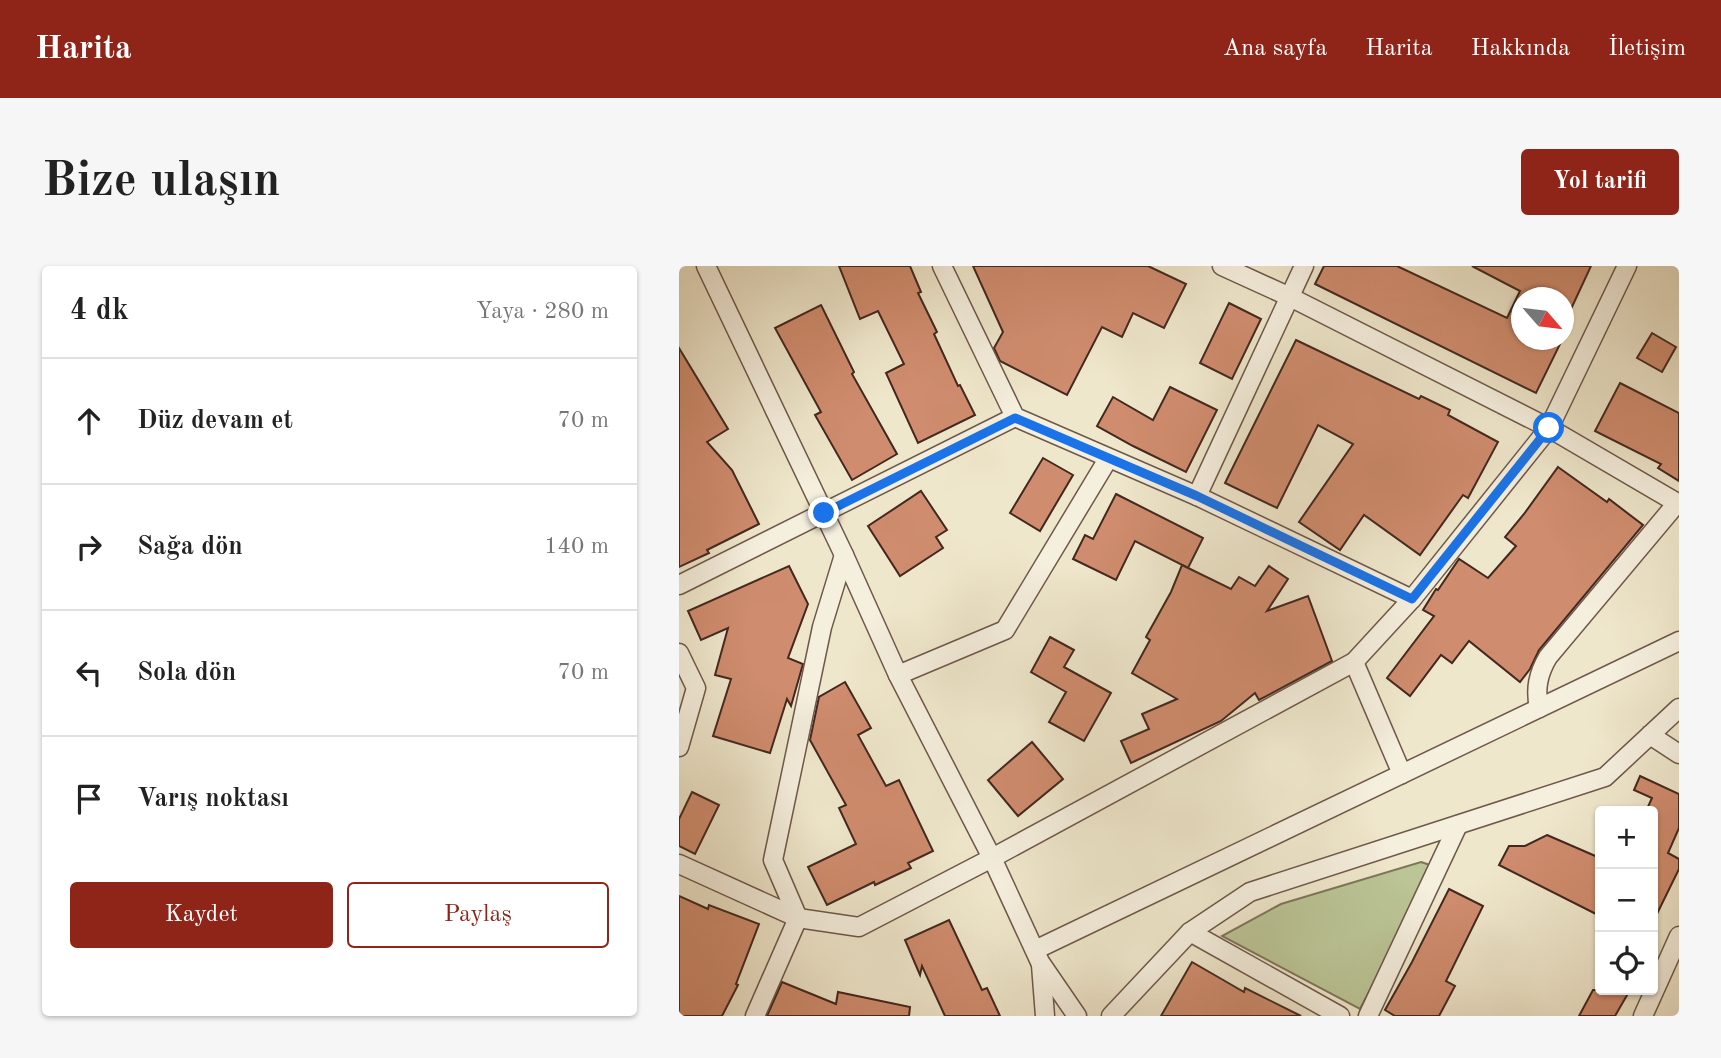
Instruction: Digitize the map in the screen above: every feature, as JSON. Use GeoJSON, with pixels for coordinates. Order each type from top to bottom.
{"type":"FeatureCollection","features":[{"type":"Feature","properties":{"kind":"street"},"geometry":{"type":"LineString","coordinates":[[706,266],[844,555],[898,676],[992,858],[1037,956],[1077,1016]]}},
{"type":"Feature","properties":{"kind":"street"},"geometry":{"type":"LineString","coordinates":[[942,266],[1015,418],[1197,496],[1412,599]]}},
{"type":"Feature","properties":{"kind":"street"},"geometry":{"type":"LineString","coordinates":[[1222,266],[1290,297],[1549,428],[1678,504],[1548,657],[1538,678],[1539,708]]}},
{"type":"Feature","properties":{"kind":"street"},"geometry":{"type":"LineString","coordinates":[[1197,496],[1304,266]]}},
{"type":"Feature","properties":{"kind":"street"},"geometry":{"type":"LineString","coordinates":[[679,864],[798,918],[859,927],[1354,662],[1412,599],[1549,428],[1627,266]]}},
{"type":"Feature","properties":{"kind":"street"},"geometry":{"type":"LineString","coordinates":[[679,584],[1015,418]]}},
{"type":"Feature","properties":{"kind":"street"},"geometry":{"type":"LineString","coordinates":[[898,676],[1005,630],[1108,459]]}},
{"type":"Feature","properties":{"kind":"street"},"geometry":{"type":"LineString","coordinates":[[755,1016],[798,918],[773,860],[822,627],[844,555]]}},
{"type":"Feature","properties":{"kind":"street"},"geometry":{"type":"LineString","coordinates":[[1037,956],[1402,774],[1679,641]]}},
{"type":"Feature","properties":{"kind":"street"},"geometry":{"type":"LineString","coordinates":[[679,653],[696,688],[679,747]]}},
{"type":"Feature","properties":{"kind":"street"},"geometry":{"type":"LineString","coordinates":[[1354,662],[1402,774]]}},
{"type":"Feature","properties":{"kind":"street"},"geometry":{"type":"LineString","coordinates":[[1111,1016],[1189,932],[1249,892],[1605,777],[1679,708]]}},
{"type":"Feature","properties":{"kind":"street"},"geometry":{"type":"LineString","coordinates":[[1650,735],[1679,754]]}},
{"type":"Feature","properties":{"kind":"street"},"geometry":{"type":"LineString","coordinates":[[1368,1016],[1458,825]]}},
{"type":"Feature","properties":{"kind":"street"},"geometry":{"type":"LineString","coordinates":[[1189,932],[1340,1016]]}},
{"type":"Feature","properties":{"kind":"street"},"geometry":{"type":"LineString","coordinates":[[1643,1016],[1679,936]]}},
{"type":"Feature","properties":{"kind":"street"},"geometry":{"type":"LineString","coordinates":[[1037,956],[1045,1016]]}},
{"type":"Feature","properties":{"kind":"green space"},"geometry":{"type":"Polygon","coordinates":[[[1421,862],[1430,865],[1429,878],[1360,1009],[1222,936],[1281,904],[1421,862]]]}},
{"type":"Feature","properties":{"kind":"building"},"geometry":{"type":"Polygon","coordinates":[[[839,266],[910,266],[921,292],[918,293],[937,332],[934,334],[975,415],[918,443],[886,373],[904,364],[878,311],[860,319],[839,266]]]}},
{"type":"Feature","properties":{"kind":"building"},"geometry":{"type":"Polygon","coordinates":[[[973,266],[1148,266],[1186,284],[1164,328],[1133,313],[1122,337],[1102,327],[1067,395],[1000,361],[994,348],[1003,332],[973,266]]]}},
{"type":"Feature","properties":{"kind":"building"},"geometry":{"type":"Polygon","coordinates":[[[1324,266],[1397,266],[1507,318],[1511,310],[1511,350],[1557,350],[1536,393],[1315,284],[1324,266]]]}},
{"type":"Feature","properties":{"kind":"building"},"geometry":{"type":"Polygon","coordinates":[[[1472,266],[1591,266],[1574,303],[1574,287],[1512,287],[1472,266]]]}},
{"type":"Feature","properties":{"kind":"building"},"geometry":{"type":"Polygon","coordinates":[[[1229,303],[1261,319],[1232,379],[1200,363],[1229,303]]]}},
{"type":"Feature","properties":{"kind":"building"},"geometry":{"type":"Polygon","coordinates":[[[821,305],[854,372],[852,374],[897,454],[852,480],[815,415],[821,412],[775,328],[821,305]]]}},
{"type":"Feature","properties":{"kind":"building"},"geometry":{"type":"Polygon","coordinates":[[[1652,333],[1676,347],[1662,372],[1637,358],[1652,333]]]}},
{"type":"Feature","properties":{"kind":"building"},"geometry":{"type":"Polygon","coordinates":[[[1296,340],[1419,399],[1421,396],[1450,410],[1448,415],[1498,442],[1468,498],[1463,495],[1420,555],[1364,515],[1340,550],[1299,522],[1353,444],[1318,425],[1277,508],[1225,483],[1296,340]]]}},
{"type":"Feature","properties":{"kind":"building"},"geometry":{"type":"Polygon","coordinates":[[[679,348],[728,429],[707,442],[732,470],[759,524],[679,567],[679,348]]]}},
{"type":"Feature","properties":{"kind":"building"},"geometry":{"type":"Polygon","coordinates":[[[1620,383],[1679,413],[1679,481],[1658,468],[1661,464],[1595,431],[1620,383]]]}},
{"type":"Feature","properties":{"kind":"building"},"geometry":{"type":"Polygon","coordinates":[[[1170,387],[1217,410],[1186,472],[1097,426],[1113,397],[1153,420],[1170,387]]]}},
{"type":"Feature","properties":{"kind":"building"},"geometry":{"type":"Polygon","coordinates":[[[1043,458],[1073,475],[1040,531],[1010,513],[1043,458]]]}},
{"type":"Feature","properties":{"kind":"building"},"geometry":{"type":"Polygon","coordinates":[[[1558,467],[1607,502],[1609,499],[1643,525],[1539,650],[1520,682],[1469,641],[1452,663],[1441,655],[1410,696],[1387,678],[1434,616],[1423,610],[1436,589],[1438,590],[1459,559],[1488,578],[1516,546],[1505,537],[1558,467]]]}},
{"type":"Feature","properties":{"kind":"building"},"geometry":{"type":"Polygon","coordinates":[[[921,491],[947,530],[936,537],[943,548],[900,576],[868,526],[921,491]]]}},
{"type":"Feature","properties":{"kind":"building"},"geometry":{"type":"Polygon","coordinates":[[[1116,494],[1203,538],[1188,568],[1135,541],[1116,580],[1073,559],[1085,535],[1093,539],[1116,494]]]}},
{"type":"Feature","properties":{"kind":"building"},"geometry":{"type":"Polygon","coordinates":[[[1182,565],[1231,589],[1239,577],[1255,586],[1269,566],[1288,579],[1267,611],[1308,596],[1332,661],[1259,700],[1255,693],[1221,721],[1131,763],[1121,741],[1149,729],[1142,714],[1177,699],[1132,673],[1150,640],[1146,637],[1171,592],[1182,565]]]}},
{"type":"Feature","properties":{"kind":"building"},"geometry":{"type":"Polygon","coordinates":[[[789,566],[808,604],[788,658],[803,664],[791,706],[787,699],[770,753],[713,736],[731,679],[715,675],[728,628],[701,640],[688,611],[789,566]]]}},
{"type":"Feature","properties":{"kind":"building"},"geometry":{"type":"Polygon","coordinates":[[[1050,637],[1074,650],[1064,667],[1111,693],[1084,741],[1049,722],[1066,692],[1031,672],[1050,637]]]}},
{"type":"Feature","properties":{"kind":"building"},"geometry":{"type":"Polygon","coordinates":[[[845,682],[871,728],[858,735],[886,786],[899,780],[933,851],[908,863],[911,868],[875,885],[874,882],[827,905],[808,867],[856,844],[839,808],[846,805],[810,740],[819,697],[845,682]]]}},
{"type":"Feature","properties":{"kind":"building"},"geometry":{"type":"Polygon","coordinates":[[[1032,742],[1063,779],[1018,816],[988,780],[1032,742]]]}},
{"type":"Feature","properties":{"kind":"building"},"geometry":{"type":"Polygon","coordinates":[[[1640,776],[1679,794],[1679,828],[1668,853],[1679,859],[1679,869],[1658,912],[1658,806],[1648,806],[1652,798],[1634,790],[1640,776]]]}},
{"type":"Feature","properties":{"kind":"building"},"geometry":{"type":"Polygon","coordinates":[[[692,792],[719,805],[695,854],[679,846],[679,819],[692,792]]]}},
{"type":"Feature","properties":{"kind":"building"},"geometry":{"type":"Polygon","coordinates":[[[1547,835],[1595,856],[1595,913],[1499,865],[1509,846],[1525,846],[1547,835]]]}},
{"type":"Feature","properties":{"kind":"building"},"geometry":{"type":"Polygon","coordinates":[[[1449,889],[1483,906],[1446,981],[1455,986],[1439,1016],[1395,1016],[1385,1010],[1449,889]]]}},
{"type":"Feature","properties":{"kind":"building"},"geometry":{"type":"Polygon","coordinates":[[[679,896],[708,909],[709,905],[759,924],[736,984],[738,985],[722,1016],[679,1016],[679,896]]]}},
{"type":"Feature","properties":{"kind":"building"},"geometry":{"type":"Polygon","coordinates":[[[949,920],[982,990],[987,988],[1000,1016],[945,1016],[922,966],[920,975],[905,940],[949,920]]]}},
{"type":"Feature","properties":{"kind":"building"},"geometry":{"type":"Polygon","coordinates":[[[1192,962],[1244,992],[1245,988],[1301,1016],[1161,1016],[1192,962]]]}},
{"type":"Feature","properties":{"kind":"building"},"geometry":{"type":"Polygon","coordinates":[[[782,982],[836,1004],[838,992],[910,1007],[909,1016],[767,1016],[782,982]]]}},
{"type":"Feature","properties":{"kind":"building"},"geometry":{"type":"Polygon","coordinates":[[[1593,990],[1595,995],[1627,995],[1615,1016],[1579,1016],[1593,990]]]}},
{"type":"Feature","properties":{"kind":"route"},"geometry":{"type":"LineString","coordinates":[[824,513],[1015,418],[1197,496],[1412,599],[1549,428]]}}]}
